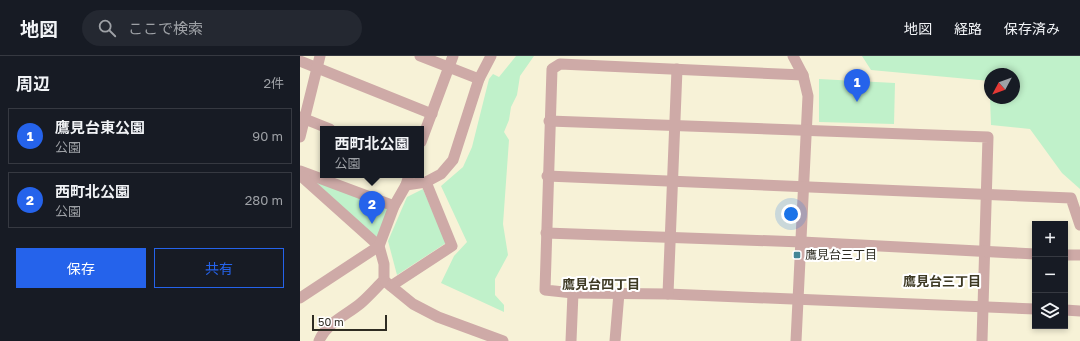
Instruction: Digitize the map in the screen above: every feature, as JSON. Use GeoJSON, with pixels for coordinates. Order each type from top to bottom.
{"type":"FeatureCollection","features":[{"type":"Feature","properties":{"kind":"street"},"geometry":{"type":"LineString","coordinates":[[300,138],[302,117],[320,56]]}},
{"type":"Feature","properties":{"kind":"street"},"geometry":{"type":"LineString","coordinates":[[420,56],[480,79]]}},
{"type":"Feature","properties":{"kind":"street"},"geometry":{"type":"LineString","coordinates":[[424,134],[453,56]]}},
{"type":"Feature","properties":{"kind":"street"},"geometry":{"type":"LineString","coordinates":[[300,298],[379,246],[394,206],[408,180],[426,182],[441,174],[453,160],[480,79],[491,56]]}},
{"type":"Feature","properties":{"kind":"street"},"geometry":{"type":"LineString","coordinates":[[793,56],[803,75],[808,96],[796,341]]}},
{"type":"Feature","properties":{"kind":"street"},"geometry":{"type":"LineString","coordinates":[[300,61],[432,114]]}},
{"type":"Feature","properties":{"kind":"street"},"geometry":{"type":"LineString","coordinates":[[803,75],[560,64],[552,69],[547,176],[545,290],[573,293],[668,294],[1032,309]]}},
{"type":"Feature","properties":{"kind":"street"},"geometry":{"type":"LineString","coordinates":[[668,294],[678,69]]}},
{"type":"Feature","properties":{"kind":"street"},"geometry":{"type":"LineString","coordinates":[[302,117],[323,126]]}},
{"type":"Feature","properties":{"kind":"street"},"geometry":{"type":"LineString","coordinates":[[549,121],[988,137],[982,341]]}},
{"type":"Feature","properties":{"kind":"street"},"geometry":{"type":"LineString","coordinates":[[300,171],[394,206]]}},
{"type":"Feature","properties":{"kind":"street"},"geometry":{"type":"LineString","coordinates":[[300,175],[379,246],[387,283],[413,304],[438,317],[503,341]]}},
{"type":"Feature","properties":{"kind":"street"},"geometry":{"type":"LineString","coordinates":[[547,176],[1071,198],[1080,225]]}},
{"type":"Feature","properties":{"kind":"street"},"geometry":{"type":"LineString","coordinates":[[319,341],[321,336],[330,326],[387,283],[452,246],[426,182]]}},
{"type":"Feature","properties":{"kind":"street"},"geometry":{"type":"LineString","coordinates":[[546,233],[802,242],[1032,254]]}},
{"type":"Feature","properties":{"kind":"street"},"geometry":{"type":"LineString","coordinates":[[1068,255],[1080,255]]}},
{"type":"Feature","properties":{"kind":"street"},"geometry":{"type":"LineString","coordinates":[[571,341],[573,293]]}},
{"type":"Feature","properties":{"kind":"street"},"geometry":{"type":"LineString","coordinates":[[615,341],[619,293]]}},
{"type":"Feature","properties":{"kind":"street"},"geometry":{"type":"LineString","coordinates":[[1068,310],[1080,311]]}},
{"type":"Feature","properties":{"kind":"green space"},"geometry":{"type":"Polygon","coordinates":[[[516,56],[534,56],[520,76],[517,95],[511,107],[509,120],[504,132],[509,140],[503,224],[508,255],[495,279],[495,295],[504,305],[504,312],[441,283],[454,256],[467,242],[441,186],[463,167],[472,147],[489,79],[493,74],[499,77],[516,56]]]}},
{"type":"Feature","properties":{"kind":"green space"},"geometry":{"type":"Polygon","coordinates":[[[862,56],[1080,56],[1080,189],[1062,173],[1030,129],[991,125],[990,104],[1020,104],[1020,68],[984,68],[984,80],[871,70],[862,56]]]}},
{"type":"Feature","properties":{"kind":"green space"},"geometry":{"type":"Polygon","coordinates":[[[819,79],[895,83],[894,124],[819,122],[819,79]]]}},
{"type":"Feature","properties":{"kind":"green space"},"geometry":{"type":"Polygon","coordinates":[[[313,180],[388,209],[377,239],[313,180]]]}},
{"type":"Feature","properties":{"kind":"green space"},"geometry":{"type":"Polygon","coordinates":[[[423,189],[446,243],[397,275],[388,241],[407,197],[423,189]]]}},
{"type":"Feature","properties":{"kind":"place","name":"鷹見台東公園"},"geometry":{"type":"Point","coordinates":[857,102]}},
{"type":"Feature","properties":{"kind":"place","name":"西町北公園"},"geometry":{"type":"Point","coordinates":[372,224]}},
{"type":"Feature","properties":{"kind":"place","name":"鷹見台三丁目"},"geometry":{"type":"Point","coordinates":[797,255]}},
{"type":"Feature","properties":{"kind":"district","name":"鷹見台三丁目"},"geometry":{"type":"Point","coordinates":[942,281]}},
{"type":"Feature","properties":{"kind":"district","name":"鷹見台四丁目"},"geometry":{"type":"Point","coordinates":[601,284]}}]}
